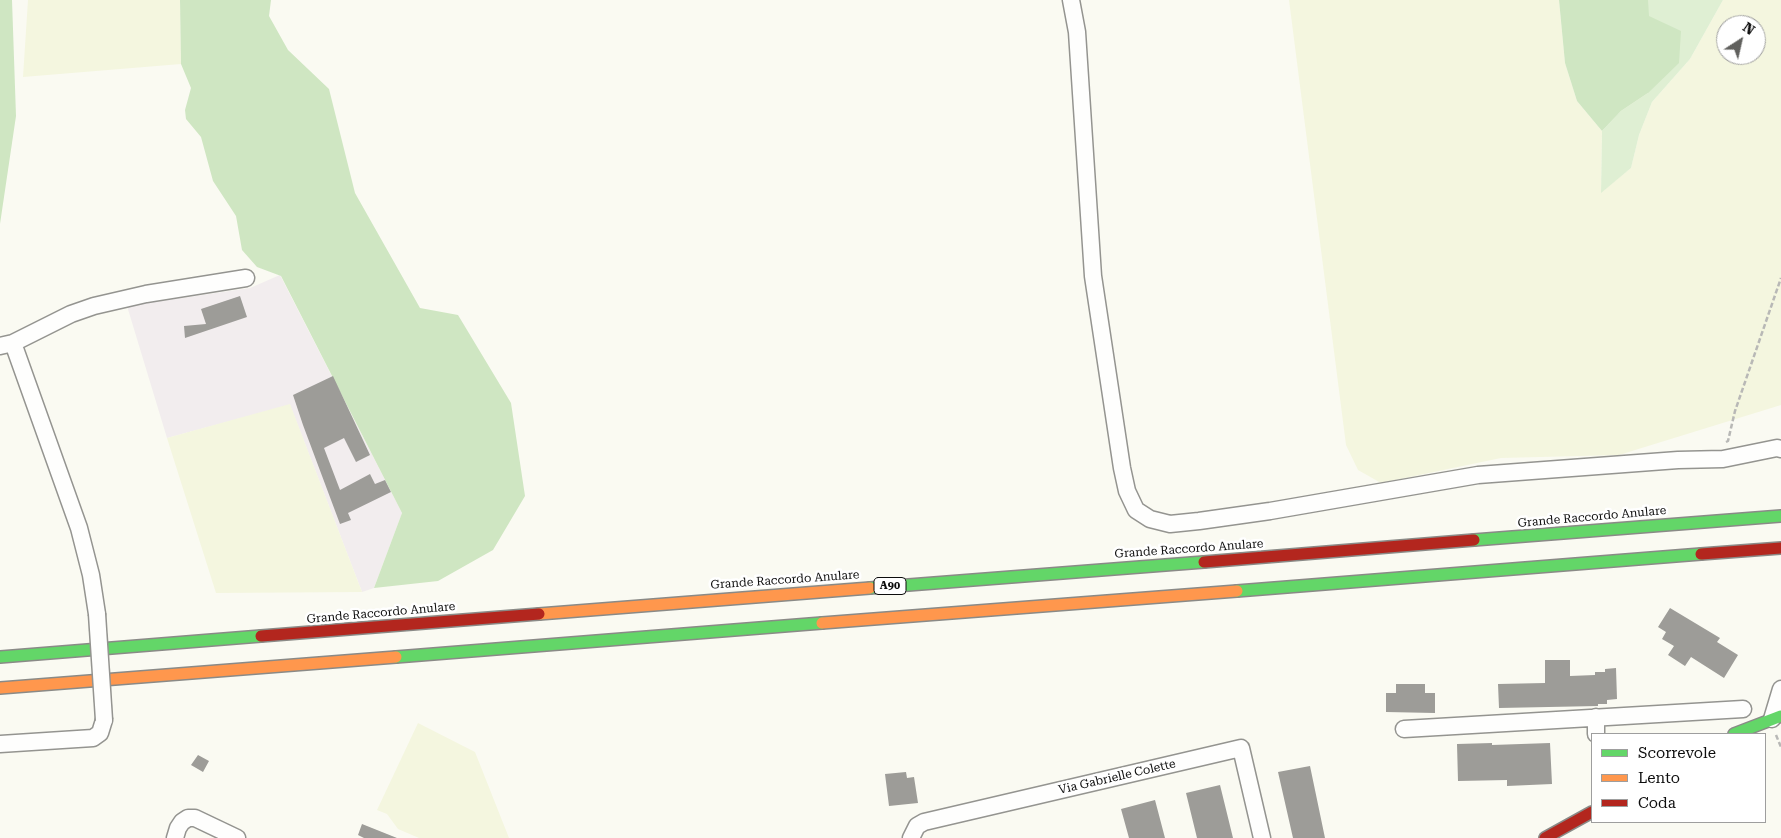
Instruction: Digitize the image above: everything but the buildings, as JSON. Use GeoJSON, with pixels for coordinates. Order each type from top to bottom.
{"type":"FeatureCollection","features":[{"type":"Feature","properties":{"kind":"main road","name":"Grande Raccordo Anulare"},"geometry":{"type":"LineString","coordinates":[[0,657],[1781,516]]}},
{"type":"Feature","properties":{"kind":"main road"},"geometry":{"type":"LineString","coordinates":[[0,688],[1781,548]]}},
{"type":"Feature","properties":{"kind":"main road"},"geometry":{"type":"LineString","coordinates":[[1737,733],[1777,718]]}},
{"type":"Feature","properties":{"kind":"main road"},"geometry":{"type":"LineString","coordinates":[[1545,838],[1591,813]]}},
{"type":"Feature","properties":{"kind":"street"},"geometry":{"type":"LineString","coordinates":[[1071,0],[1077,32],[1093,276],[1127,491],[1136,510],[1150,519],[1170,524],[1198,521],[1270,511],[1478,475],[1678,460],[1723,459],[1777,448],[1781,449]]}},
{"type":"Feature","properties":{"kind":"street"},"geometry":{"type":"LineString","coordinates":[[0,744],[93,738],[100,733],[104,720],[97,614],[91,575],[78,528],[6,345],[71,314],[94,306],[146,294],[246,278]]}},
{"type":"Feature","properties":{"kind":"street"},"geometry":{"type":"LineString","coordinates":[[1777,718],[1781,689]]}},
{"type":"Feature","properties":{"kind":"street"},"geometry":{"type":"LineString","coordinates":[[1404,729],[1744,709]]}},
{"type":"Feature","properties":{"kind":"street"},"geometry":{"type":"LineString","coordinates":[[1596,717],[1596,733]]}},
{"type":"Feature","properties":{"kind":"street","name":"Via Gabrielle Colette"},"geometry":{"type":"LineString","coordinates":[[911,838],[917,826],[924,822],[1240,748],[1262,838]]}},
{"type":"Feature","properties":{"kind":"street"},"geometry":{"type":"LineString","coordinates":[[175,838],[178,828],[188,818],[195,818],[237,838]]}},
{"type":"Feature","properties":{"kind":"path"},"geometry":{"type":"LineString","coordinates":[[1723,443],[1728,441],[1735,411],[1781,278]]}},
{"type":"Feature","properties":{"kind":"shaded area"},"geometry":{"type":"Polygon","coordinates":[[[280,275],[402,513],[374,588],[362,592],[290,405],[167,438],[127,306],[250,288],[280,275]]]}},
{"type":"Feature","properties":{"kind":"green space"},"geometry":{"type":"Polygon","coordinates":[[[0,0],[12,0],[16,116],[0,224],[0,0]]]}},
{"type":"Feature","properties":{"kind":"green space"},"geometry":{"type":"Polygon","coordinates":[[[28,0],[180,0],[181,64],[23,77],[28,0]]]}},
{"type":"Feature","properties":{"kind":"green space"},"geometry":{"type":"Polygon","coordinates":[[[180,0],[271,0],[269,16],[288,50],[329,89],[355,193],[420,308],[458,315],[511,403],[525,496],[493,550],[438,581],[374,588],[402,513],[281,276],[257,267],[242,250],[236,216],[213,181],[201,137],[186,119],[185,110],[191,88],[181,64],[180,0]]]}},
{"type":"Feature","properties":{"kind":"green space"},"geometry":{"type":"Polygon","coordinates":[[[1289,0],[1559,0],[1565,63],[1577,101],[1602,131],[1601,192],[1631,168],[1639,135],[1652,102],[1690,59],[1723,0],[1781,0],[1781,405],[1619,455],[1501,458],[1381,483],[1358,470],[1346,445],[1289,0]]]}},
{"type":"Feature","properties":{"kind":"green space"},"geometry":{"type":"Polygon","coordinates":[[[1559,0],[1648,0],[1649,16],[1681,31],[1679,63],[1648,93],[1621,111],[1602,131],[1577,101],[1565,63],[1559,0]]]}},
{"type":"Feature","properties":{"kind":"green space"},"geometry":{"type":"Polygon","coordinates":[[[1648,0],[1723,0],[1690,59],[1652,102],[1639,135],[1631,168],[1601,193],[1602,131],[1621,111],[1648,93],[1648,0]]]}},
{"type":"Feature","properties":{"kind":"green space"},"geometry":{"type":"Polygon","coordinates":[[[290,404],[362,592],[216,593],[167,438],[290,404]]]}},
{"type":"Feature","properties":{"kind":"green space"},"geometry":{"type":"Polygon","coordinates":[[[418,723],[475,752],[509,838],[419,838],[398,829],[387,814],[377,810],[418,723]]]}},
{"type":"Feature","properties":{"kind":"traffic: fast"},"geometry":{"type":"LineString","coordinates":[[1474,540],[1781,516]]}},
{"type":"Feature","properties":{"kind":"traffic: fast"},"geometry":{"type":"LineString","coordinates":[[1237,591],[1701,554]]}},
{"type":"Feature","properties":{"kind":"traffic: fast"},"geometry":{"type":"LineString","coordinates":[[870,588],[1204,562]]}},
{"type":"Feature","properties":{"kind":"traffic: fast"},"geometry":{"type":"LineString","coordinates":[[396,657],[822,623]]}},
{"type":"Feature","properties":{"kind":"traffic: fast"},"geometry":{"type":"LineString","coordinates":[[0,657],[261,636]]}},
{"type":"Feature","properties":{"kind":"traffic: fast"},"geometry":{"type":"LineString","coordinates":[[1737,733],[1781,716]]}},
{"type":"Feature","properties":{"kind":"traffic: slow"},"geometry":{"type":"LineString","coordinates":[[539,614],[870,588]]}},
{"type":"Feature","properties":{"kind":"traffic: slow"},"geometry":{"type":"LineString","coordinates":[[822,623],[1237,591]]}},
{"type":"Feature","properties":{"kind":"traffic: slow"},"geometry":{"type":"LineString","coordinates":[[0,688],[396,657]]}},
{"type":"Feature","properties":{"kind":"traffic: jam"},"geometry":{"type":"LineString","coordinates":[[1204,562],[1474,540]]}},
{"type":"Feature","properties":{"kind":"traffic: jam"},"geometry":{"type":"LineString","coordinates":[[1701,554],[1781,548]]}},
{"type":"Feature","properties":{"kind":"traffic: jam"},"geometry":{"type":"LineString","coordinates":[[261,636],[539,614]]}},
{"type":"Feature","properties":{"kind":"traffic: jam"},"geometry":{"type":"LineString","coordinates":[[1545,838],[1591,813]]}}]}
